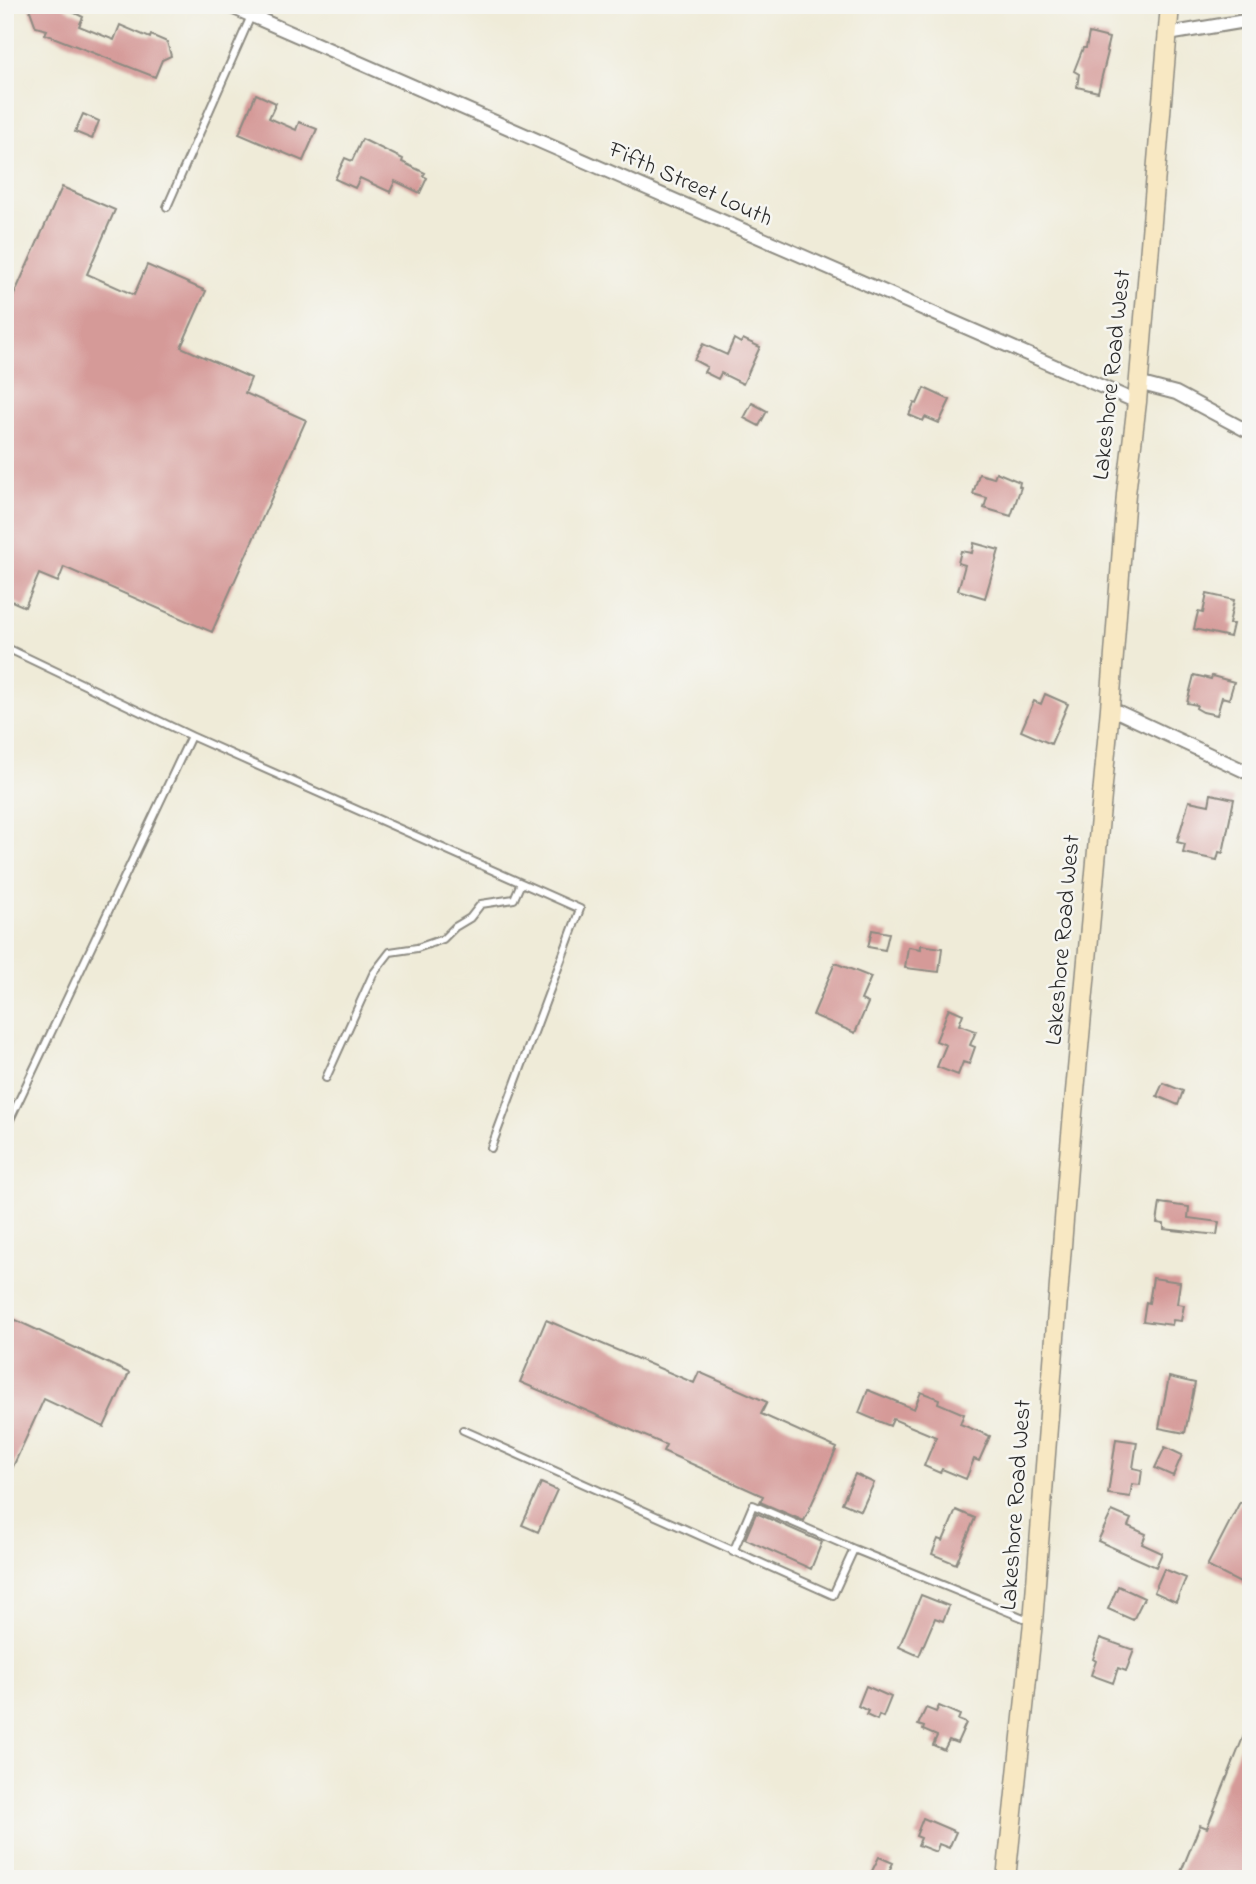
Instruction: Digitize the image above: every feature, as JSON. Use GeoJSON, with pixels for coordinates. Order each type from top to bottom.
{"type":"FeatureCollection","features":[{"type":"Feature","properties":{"kind":"main road","name":"Lakeshore Road West"},"geometry":{"type":"LineString","coordinates":[[1006,1879],[1032,1622],[1067,1182],[1170,5]]}},
{"type":"Feature","properties":{"kind":"street","name":"Fifth Street Louth"},"geometry":{"type":"LineString","coordinates":[[227,5],[1137,402]]}},
{"type":"Feature","properties":{"kind":"street"},"geometry":{"type":"LineString","coordinates":[[1168,34],[1251,20]]}},
{"type":"Feature","properties":{"kind":"street"},"geometry":{"type":"LineString","coordinates":[[1138,383],[1177,393],[1251,433]]}},
{"type":"Feature","properties":{"kind":"street"},"geometry":{"type":"LineString","coordinates":[[1110,708],[1251,774]]}},
{"type":"Feature","properties":{"kind":"lane"},"geometry":{"type":"LineString","coordinates":[[167,207],[251,16]]}},
{"type":"Feature","properties":{"kind":"lane"},"geometry":{"type":"LineString","coordinates":[[5,647],[191,736],[580,909],[491,1148]]}},
{"type":"Feature","properties":{"kind":"lane"},"geometry":{"type":"LineString","coordinates":[[5,1130],[191,736]]}},
{"type":"Feature","properties":{"kind":"lane"},"geometry":{"type":"LineString","coordinates":[[326,1078],[373,974],[390,952],[443,939],[455,926],[470,918],[481,904],[513,899],[521,883]]}},
{"type":"Feature","properties":{"kind":"lane"},"geometry":{"type":"LineString","coordinates":[[463,1430],[833,1595],[854,1549]]}},
{"type":"Feature","properties":{"kind":"lane"},"geometry":{"type":"LineString","coordinates":[[733,1552],[753,1505],[1032,1622]]}},
{"type":"Feature","properties":{"kind":"building"},"geometry":{"type":"Polygon","coordinates":[[[28,5],[59,5],[83,17],[79,26],[114,40],[120,25],[150,38],[151,35],[167,42],[171,56],[162,60],[155,77],[45,34],[47,30],[36,27],[28,5]]]}},
{"type":"Feature","properties":{"kind":"building"},"geometry":{"type":"Polygon","coordinates":[[[1089,33],[1109,38],[1098,92],[1077,87],[1079,74],[1074,71],[1083,48],[1086,48],[1089,33]]]}},
{"type":"Feature","properties":{"kind":"building"},"geometry":{"type":"Polygon","coordinates":[[[256,94],[276,103],[269,118],[296,130],[299,122],[317,129],[303,161],[239,134],[256,94]]]}},
{"type":"Feature","properties":{"kind":"building"},"geometry":{"type":"Polygon","coordinates":[[[83,114],[99,121],[92,139],[75,132],[83,114]]]}},
{"type":"Feature","properties":{"kind":"building"},"geometry":{"type":"Polygon","coordinates":[[[362,139],[425,173],[423,176],[427,178],[420,193],[395,181],[390,192],[360,178],[355,188],[335,179],[345,158],[352,161],[362,139]]]}},
{"type":"Feature","properties":{"kind":"building"},"geometry":{"type":"Polygon","coordinates":[[[62,187],[115,210],[87,274],[134,295],[147,265],[206,291],[181,347],[251,378],[245,393],[306,420],[212,632],[64,567],[58,582],[39,574],[25,607],[5,598],[5,315],[62,187]]]}},
{"type":"Feature","properties":{"kind":"building"},"geometry":{"type":"Polygon","coordinates":[[[734,339],[741,343],[743,339],[760,347],[743,384],[721,373],[718,379],[704,372],[707,367],[694,360],[703,344],[727,355],[734,339]]]}},
{"type":"Feature","properties":{"kind":"building"},"geometry":{"type":"Polygon","coordinates":[[[924,388],[950,400],[939,423],[925,417],[923,421],[909,415],[924,388]]]}},
{"type":"Feature","properties":{"kind":"building"},"geometry":{"type":"Polygon","coordinates":[[[752,403],[767,411],[759,426],[744,418],[752,403]]]}},
{"type":"Feature","properties":{"kind":"building"},"geometry":{"type":"Polygon","coordinates":[[[996,472],[1020,482],[1021,487],[1011,516],[984,508],[987,498],[973,494],[979,474],[994,478],[996,472]]]}},
{"type":"Feature","properties":{"kind":"building"},"geometry":{"type":"Polygon","coordinates":[[[974,543],[999,550],[985,598],[958,590],[965,565],[958,563],[961,551],[972,553],[974,543]]]}},
{"type":"Feature","properties":{"kind":"building"},"geometry":{"type":"Polygon","coordinates":[[[1207,594],[1234,600],[1229,624],[1233,624],[1230,637],[1194,629],[1198,612],[1203,613],[1207,594]]]}},
{"type":"Feature","properties":{"kind":"building"},"geometry":{"type":"Polygon","coordinates":[[[1194,675],[1211,679],[1212,676],[1234,682],[1229,699],[1222,697],[1217,715],[1203,712],[1196,708],[1197,705],[1187,703],[1194,675]]]}},
{"type":"Feature","properties":{"kind":"building"},"geometry":{"type":"Polygon","coordinates":[[[1045,694],[1068,704],[1051,744],[1021,731],[1034,701],[1041,704],[1045,694]]]}},
{"type":"Feature","properties":{"kind":"building"},"geometry":{"type":"Polygon","coordinates":[[[1211,794],[1234,799],[1223,853],[1219,852],[1217,860],[1183,853],[1185,844],[1177,842],[1189,801],[1209,805],[1211,794]]]}},
{"type":"Feature","properties":{"kind":"building"},"geometry":{"type":"Polygon","coordinates":[[[872,930],[889,933],[885,950],[868,947],[872,930]]]}},
{"type":"Feature","properties":{"kind":"building"},"geometry":{"type":"Polygon","coordinates":[[[921,945],[942,948],[939,972],[905,968],[908,947],[921,949],[921,945]]]}},
{"type":"Feature","properties":{"kind":"building"},"geometry":{"type":"Polygon","coordinates":[[[835,963],[871,977],[861,1000],[868,1003],[855,1033],[813,1015],[835,963]]]}},
{"type":"Feature","properties":{"kind":"building"},"geometry":{"type":"Polygon","coordinates":[[[949,1008],[963,1014],[959,1025],[976,1031],[970,1045],[975,1047],[969,1064],[963,1062],[958,1075],[937,1067],[946,1045],[936,1041],[949,1008]]]}},
{"type":"Feature","properties":{"kind":"building"},"geometry":{"type":"Polygon","coordinates":[[[1163,1083],[1183,1091],[1178,1105],[1157,1096],[1163,1083]]]}},
{"type":"Feature","properties":{"kind":"building"},"geometry":{"type":"Polygon","coordinates":[[[1160,1203],[1189,1207],[1188,1218],[1219,1222],[1217,1235],[1164,1229],[1164,1224],[1157,1223],[1160,1203]]]}},
{"type":"Feature","properties":{"kind":"building"},"geometry":{"type":"Polygon","coordinates":[[[1153,1278],[1180,1282],[1177,1304],[1184,1305],[1181,1321],[1173,1320],[1172,1325],[1143,1321],[1153,1278]]]}},
{"type":"Feature","properties":{"kind":"building"},"geometry":{"type":"Polygon","coordinates":[[[5,1315],[129,1373],[104,1427],[44,1399],[5,1484],[5,1315]]]}},
{"type":"Feature","properties":{"kind":"building"},"geometry":{"type":"Polygon","coordinates":[[[546,1320],[694,1383],[699,1372],[767,1402],[761,1414],[837,1448],[804,1521],[760,1502],[763,1496],[663,1451],[666,1445],[520,1382],[546,1320]]]}},
{"type":"Feature","properties":{"kind":"building"},"geometry":{"type":"Polygon","coordinates":[[[1169,1377],[1195,1383],[1185,1433],[1159,1428],[1169,1377]]]}},
{"type":"Feature","properties":{"kind":"building"},"geometry":{"type":"Polygon","coordinates":[[[868,1390],[914,1409],[921,1392],[964,1414],[960,1424],[990,1436],[979,1461],[974,1459],[966,1479],[942,1469],[940,1473],[924,1466],[936,1437],[893,1419],[890,1426],[859,1413],[868,1390]]]}},
{"type":"Feature","properties":{"kind":"building"},"geometry":{"type":"Polygon","coordinates":[[[1116,1439],[1137,1442],[1133,1468],[1142,1470],[1140,1485],[1132,1484],[1130,1497],[1108,1494],[1116,1439]]]}},
{"type":"Feature","properties":{"kind":"building"},"geometry":{"type":"Polygon","coordinates":[[[1165,1447],[1182,1455],[1173,1476],[1155,1468],[1165,1447]]]}},
{"type":"Feature","properties":{"kind":"building"},"geometry":{"type":"Polygon","coordinates":[[[855,1474],[874,1483],[861,1511],[842,1503],[855,1474]]]}},
{"type":"Feature","properties":{"kind":"building"},"geometry":{"type":"Polygon","coordinates":[[[541,1483],[557,1490],[538,1532],[522,1525],[541,1483]]]}},
{"type":"Feature","properties":{"kind":"building"},"geometry":{"type":"Polygon","coordinates":[[[1240,1502],[1251,1508],[1251,1572],[1244,1585],[1207,1566],[1240,1502]]]}},
{"type":"Feature","properties":{"kind":"building"},"geometry":{"type":"Polygon","coordinates":[[[956,1510],[975,1518],[956,1564],[932,1554],[938,1539],[943,1541],[956,1510]]]}},
{"type":"Feature","properties":{"kind":"building"},"geometry":{"type":"Polygon","coordinates":[[[1112,1511],[1131,1519],[1128,1526],[1146,1534],[1142,1544],[1162,1553],[1156,1567],[1098,1541],[1112,1511]]]}},
{"type":"Feature","properties":{"kind":"building"},"geometry":{"type":"Polygon","coordinates":[[[756,1513],[822,1542],[811,1569],[745,1539],[756,1513]]]}},
{"type":"Feature","properties":{"kind":"building"},"geometry":{"type":"Polygon","coordinates":[[[1164,1569],[1186,1578],[1176,1602],[1154,1592],[1164,1569]]]}},
{"type":"Feature","properties":{"kind":"building"},"geometry":{"type":"Polygon","coordinates":[[[1118,1586],[1144,1598],[1133,1620],[1108,1609],[1118,1586]]]}},
{"type":"Feature","properties":{"kind":"building"},"geometry":{"type":"Polygon","coordinates":[[[921,1595],[949,1606],[943,1621],[935,1618],[919,1656],[899,1647],[921,1595]]]}},
{"type":"Feature","properties":{"kind":"building"},"geometry":{"type":"Polygon","coordinates":[[[1100,1638],[1134,1650],[1126,1671],[1118,1668],[1113,1683],[1091,1675],[1100,1638]]]}},
{"type":"Feature","properties":{"kind":"building"},"geometry":{"type":"Polygon","coordinates":[[[866,1686],[891,1697],[883,1717],[879,1715],[877,1720],[866,1715],[868,1711],[858,1706],[866,1686]]]}},
{"type":"Feature","properties":{"kind":"building"},"geometry":{"type":"Polygon","coordinates":[[[939,1706],[960,1715],[958,1720],[966,1723],[957,1743],[949,1740],[944,1750],[933,1745],[937,1736],[918,1725],[926,1708],[936,1712],[939,1706]]]}},
{"type":"Feature","properties":{"kind":"building"},"geometry":{"type":"Polygon","coordinates":[[[1250,1720],[1251,1879],[1178,1879],[1200,1825],[1207,1828],[1250,1720]]]}},
{"type":"Feature","properties":{"kind":"building"},"geometry":{"type":"Polygon","coordinates":[[[923,1818],[956,1832],[949,1848],[939,1844],[936,1852],[918,1845],[921,1838],[916,1836],[923,1818]]]}},
{"type":"Feature","properties":{"kind":"building"},"geometry":{"type":"Polygon","coordinates":[[[879,1857],[893,1863],[885,1879],[868,1879],[879,1857]]]}}]}
